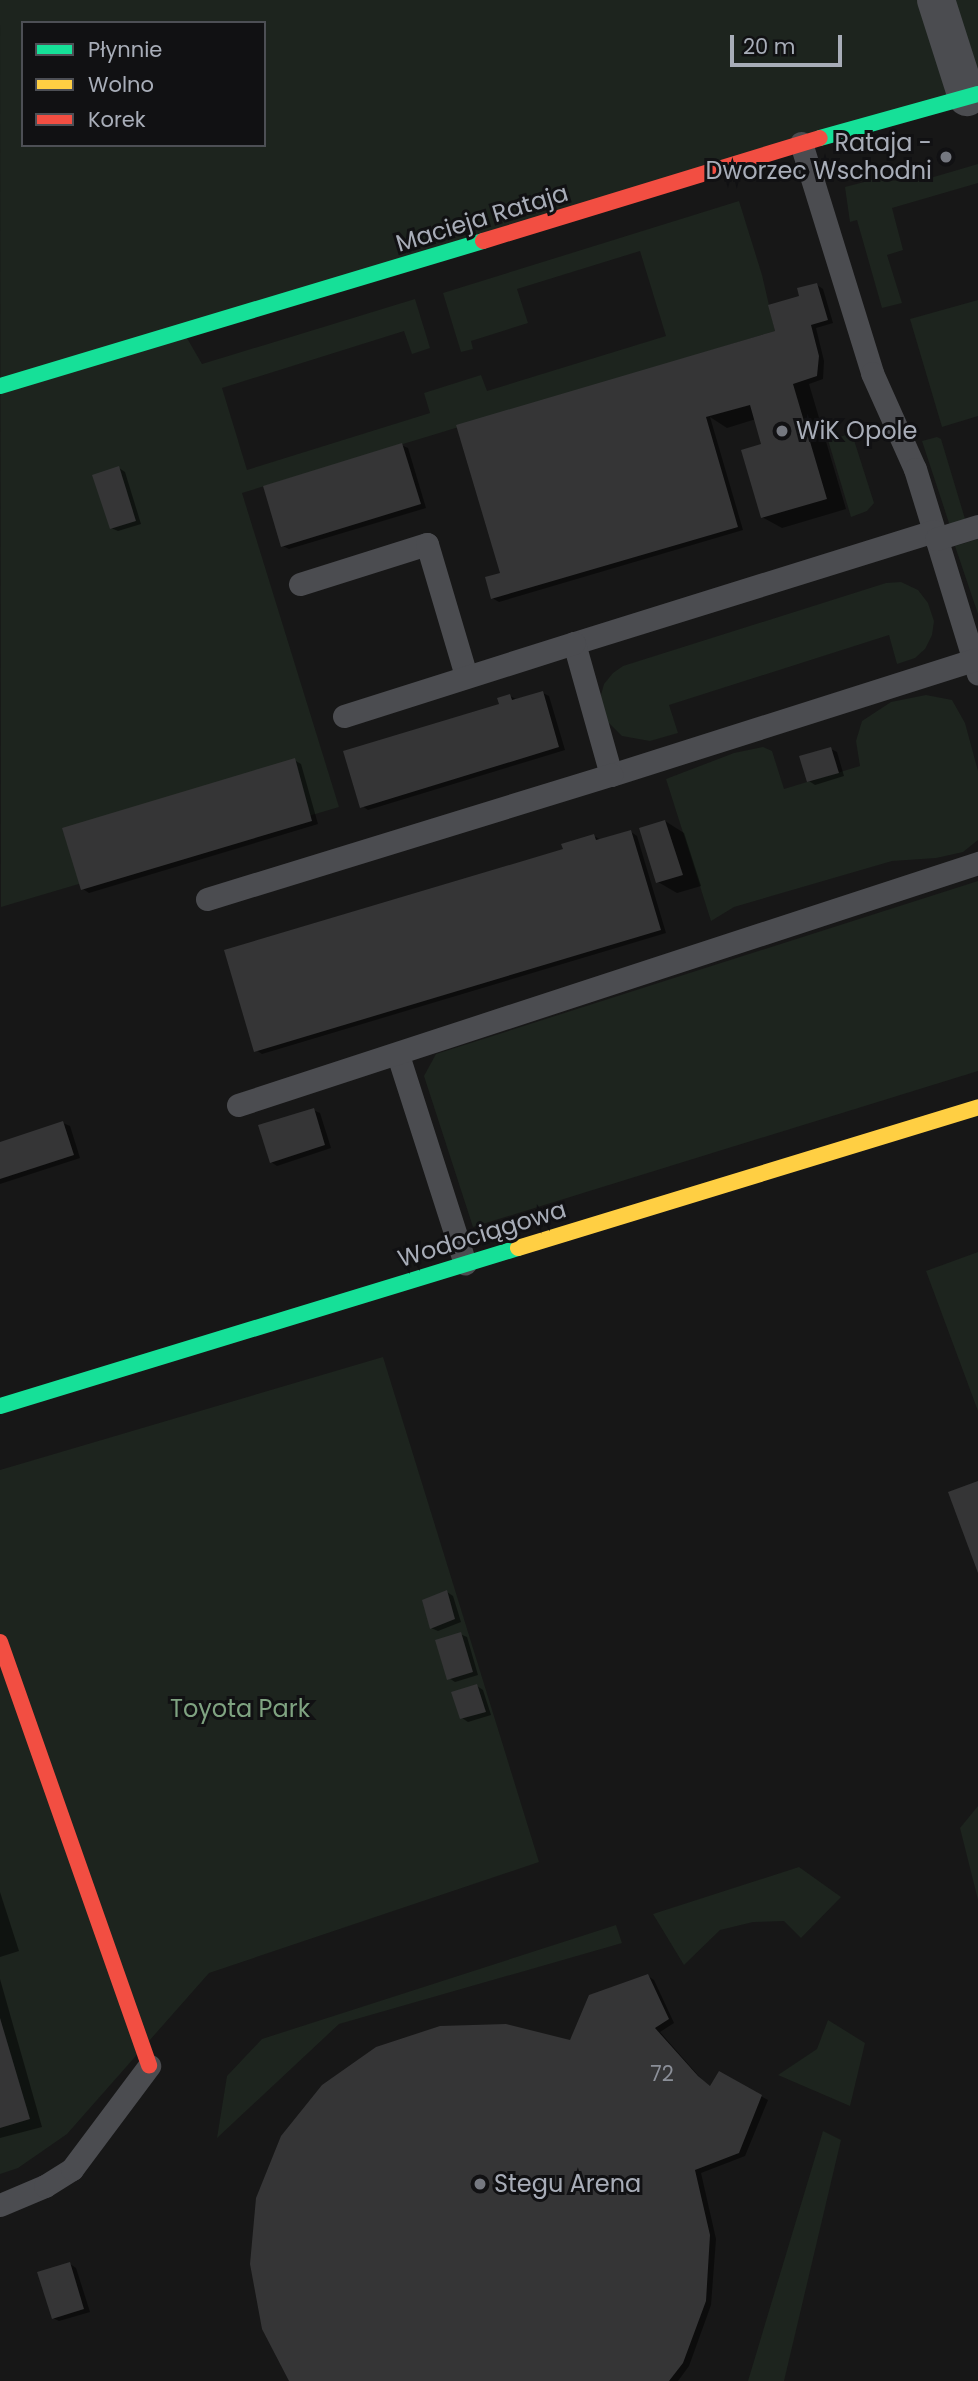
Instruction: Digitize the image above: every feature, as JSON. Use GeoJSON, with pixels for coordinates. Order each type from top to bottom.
{"type":"FeatureCollection","features":[{"type":"Feature","properties":{"kind":"street"},"geometry":{"type":"LineString","coordinates":[[936,0],[972,96]]}},
{"type":"Feature","properties":{"kind":"street","name":"Macieja Rataja"},"geometry":{"type":"LineString","coordinates":[[0,386],[423,260],[801,143],[972,96]]}},
{"type":"Feature","properties":{"kind":"street","name":"Wodociągowa"},"geometry":{"type":"LineString","coordinates":[[0,1406],[978,1107]]}},
{"type":"Feature","properties":{"kind":"street"},"geometry":{"type":"LineString","coordinates":[[0,1642],[149,2066]]}},
{"type":"Feature","properties":{"kind":"lane"},"geometry":{"type":"LineString","coordinates":[[208,899],[611,775],[976,667],[915,470],[872,373],[801,143]]}},
{"type":"Feature","properties":{"kind":"lane"},"geometry":{"type":"LineString","coordinates":[[344,716],[574,643],[935,535],[978,526]]}},
{"type":"Feature","properties":{"kind":"lane"},"geometry":{"type":"LineString","coordinates":[[300,584],[427,544],[467,676]]}},
{"type":"Feature","properties":{"kind":"lane"},"geometry":{"type":"LineString","coordinates":[[574,643],[611,775]]}},
{"type":"Feature","properties":{"kind":"lane"},"geometry":{"type":"LineString","coordinates":[[238,1105],[398,1055],[978,863]]}},
{"type":"Feature","properties":{"kind":"lane"},"geometry":{"type":"LineString","coordinates":[[398,1055],[464,1264]]}},
{"type":"Feature","properties":{"kind":"lane"},"geometry":{"type":"LineString","coordinates":[[0,2206],[45,2186],[72,2169],[149,2066]]}},
{"type":"Feature","properties":{"kind":"green space"},"geometry":{"type":"Polygon","coordinates":[[[0,0],[978,0],[978,94],[184,333],[202,364],[415,299],[430,348],[412,354],[404,331],[222,388],[247,470],[430,413],[424,393],[481,375],[487,391],[666,336],[640,251],[517,289],[528,323],[471,341],[473,349],[461,352],[443,293],[739,201],[762,275],[775,331],[242,493],[339,807],[1,907],[0,0]]]}},
{"type":"Feature","properties":{"kind":"green space"},"geometry":{"type":"Polygon","coordinates":[[[978,164],[978,183],[892,208],[903,250],[887,255],[902,303],[882,308],[857,220],[850,222],[845,187],[872,180],[920,181],[978,164]]]}},
{"type":"Feature","properties":{"kind":"green space"},"geometry":{"type":"Polygon","coordinates":[[[978,300],[978,416],[942,427],[910,319],[978,300]]]}},
{"type":"Feature","properties":{"kind":"green space"},"geometry":{"type":"Polygon","coordinates":[[[846,435],[854,440],[874,503],[867,511],[851,517],[828,440],[846,435]]]}},
{"type":"Feature","properties":{"kind":"green space"},"geometry":{"type":"Polygon","coordinates":[[[937,437],[941,439],[965,519],[950,526],[922,441],[937,437]]]}},
{"type":"Feature","properties":{"kind":"green space"},"geometry":{"type":"Polygon","coordinates":[[[978,539],[978,614],[955,546],[978,539]]]}},
{"type":"Feature","properties":{"kind":"green space"},"geometry":{"type":"Polygon","coordinates":[[[901,582],[918,590],[928,603],[934,621],[932,635],[925,649],[915,658],[897,664],[889,635],[669,705],[678,733],[650,741],[622,736],[608,722],[599,702],[604,684],[623,666],[886,583],[901,582]]]}},
{"type":"Feature","properties":{"kind":"green space"},"geometry":{"type":"Polygon","coordinates":[[[926,695],[952,700],[965,723],[978,771],[978,840],[963,852],[936,858],[892,861],[734,907],[711,921],[666,779],[734,753],[763,747],[772,751],[784,789],[860,766],[856,741],[862,721],[891,702],[926,695]]]}},
{"type":"Feature","properties":{"kind":"green space"},"geometry":{"type":"Polygon","coordinates":[[[978,881],[978,1071],[473,1227],[424,1076],[436,1054],[978,881]]]}},
{"type":"Feature","properties":{"kind":"green space"},"geometry":{"type":"Polygon","coordinates":[[[978,1252],[978,1411],[926,1271],[978,1252]]]}},
{"type":"Feature","properties":{"kind":"green space","name":"Toyota Park"},"geometry":{"type":"Polygon","coordinates":[[[383,1357],[539,1862],[209,1973],[67,2134],[18,2168],[0,2174],[0,1470],[383,1357]]]}},
{"type":"Feature","properties":{"kind":"green space"},"geometry":{"type":"Polygon","coordinates":[[[978,1806],[978,1900],[960,1828],[978,1806]]]}},
{"type":"Feature","properties":{"kind":"green space"},"geometry":{"type":"Polygon","coordinates":[[[799,1867],[841,1897],[801,1938],[784,1921],[753,1922],[720,1930],[684,1965],[653,1914],[799,1867]]]}},
{"type":"Feature","properties":{"kind":"green space"},"geometry":{"type":"Polygon","coordinates":[[[616,1925],[622,1943],[339,2024],[217,2138],[227,2076],[262,2039],[616,1925]]]}},
{"type":"Feature","properties":{"kind":"green space"},"geometry":{"type":"Polygon","coordinates":[[[828,2020],[865,2043],[850,2106],[778,2075],[817,2049],[828,2020]]]}},
{"type":"Feature","properties":{"kind":"green space"},"geometry":{"type":"Polygon","coordinates":[[[823,2131],[841,2140],[784,2381],[748,2381],[823,2131]]]}},
{"type":"Feature","properties":{"kind":"building"},"geometry":{"type":"Polygon","coordinates":[[[817,283],[828,320],[811,325],[819,356],[817,376],[793,384],[827,499],[761,518],[741,450],[761,444],[750,405],[706,417],[738,527],[491,599],[485,577],[500,573],[456,425],[775,331],[768,305],[799,296],[797,288],[817,283]]]}},
{"type":"Feature","properties":{"kind":"building"},"geometry":{"type":"Polygon","coordinates":[[[402,443],[421,504],[281,547],[263,486],[402,443]]]}},
{"type":"Feature","properties":{"kind":"building"},"geometry":{"type":"Polygon","coordinates":[[[119,466],[136,521],[110,529],[92,475],[119,466]]]}},
{"type":"Feature","properties":{"kind":"building"},"geometry":{"type":"Polygon","coordinates":[[[543,691],[559,747],[360,808],[343,751],[499,704],[497,698],[510,694],[512,700],[543,691]]]}},
{"type":"Feature","properties":{"kind":"building"},"geometry":{"type":"Polygon","coordinates":[[[831,747],[839,773],[807,782],[799,756],[831,747]]]}},
{"type":"Feature","properties":{"kind":"building"},"geometry":{"type":"Polygon","coordinates":[[[295,758],[312,821],[81,890],[62,828],[295,758]]]}},
{"type":"Feature","properties":{"kind":"building"},"geometry":{"type":"Polygon","coordinates":[[[665,820],[683,875],[656,883],[639,828],[665,820]]]}},
{"type":"Feature","properties":{"kind":"building"},"geometry":{"type":"Polygon","coordinates":[[[631,830],[661,930],[254,1052],[224,950],[563,849],[561,844],[594,834],[596,840],[631,830]]]}},
{"type":"Feature","properties":{"kind":"building"},"geometry":{"type":"Polygon","coordinates":[[[314,1108],[325,1145],[270,1163],[258,1125],[314,1108]]]}},
{"type":"Feature","properties":{"kind":"building"},"geometry":{"type":"Polygon","coordinates":[[[63,1121],[74,1155],[0,1179],[0,1142],[63,1121]]]}},
{"type":"Feature","properties":{"kind":"building"},"geometry":{"type":"Polygon","coordinates":[[[978,1481],[978,1573],[948,1492],[978,1481]]]}},
{"type":"Feature","properties":{"kind":"building"},"geometry":{"type":"Polygon","coordinates":[[[447,1590],[455,1619],[430,1629],[422,1600],[447,1590]]]}},
{"type":"Feature","properties":{"kind":"building"},"geometry":{"type":"Polygon","coordinates":[[[461,1632],[473,1672],[447,1680],[435,1640],[461,1632]]]}},
{"type":"Feature","properties":{"kind":"building"},"geometry":{"type":"Polygon","coordinates":[[[477,1684],[486,1712],[460,1719],[451,1692],[477,1684]]]}},
{"type":"Feature","properties":{"kind":"building","name":"Stegu Arena"},"geometry":{"type":"Polygon","coordinates":[[[648,1974],[669,2019],[655,2028],[698,2076],[710,2086],[719,2071],[762,2095],[739,2153],[695,2170],[710,2235],[706,2301],[683,2363],[669,2381],[289,2381],[262,2329],[250,2264],[256,2198],[281,2136],[322,2085],[376,2047],[440,2026],[506,2024],[570,2040],[589,1995],[648,1974]]]}},
{"type":"Feature","properties":{"kind":"building"},"geometry":{"type":"Polygon","coordinates":[[[0,2018],[30,2119],[0,2128],[0,2018]]]}},
{"type":"Feature","properties":{"kind":"building"},"geometry":{"type":"Polygon","coordinates":[[[70,2262],[84,2309],[52,2319],[37,2272],[70,2262]]]}},
{"type":"Feature","properties":{"kind":"traffic: fast"},"geometry":{"type":"LineString","coordinates":[[820,138],[978,94]]}},
{"type":"Feature","properties":{"kind":"traffic: fast"},"geometry":{"type":"LineString","coordinates":[[0,386],[483,241]]}},
{"type":"Feature","properties":{"kind":"traffic: fast"},"geometry":{"type":"LineString","coordinates":[[0,1406],[518,1248]]}},
{"type":"Feature","properties":{"kind":"traffic: slow"},"geometry":{"type":"LineString","coordinates":[[518,1248],[978,1107]]}},
{"type":"Feature","properties":{"kind":"traffic: jam"},"geometry":{"type":"LineString","coordinates":[[483,241],[820,138]]}},
{"type":"Feature","properties":{"kind":"traffic: jam"},"geometry":{"type":"LineString","coordinates":[[0,1642],[149,2066]]}},
{"type":"Feature","properties":{"kind":"place","name":"Rataja - Dworzec Wschodni"},"geometry":{"type":"Point","coordinates":[946,157]}},
{"type":"Feature","properties":{"kind":"place","name":"WiK Opole"},"geometry":{"type":"Point","coordinates":[782,431]}},
{"type":"Feature","properties":{"kind":"place","name":"Stegu Arena"},"geometry":{"type":"Point","coordinates":[480,2184]}}]}
